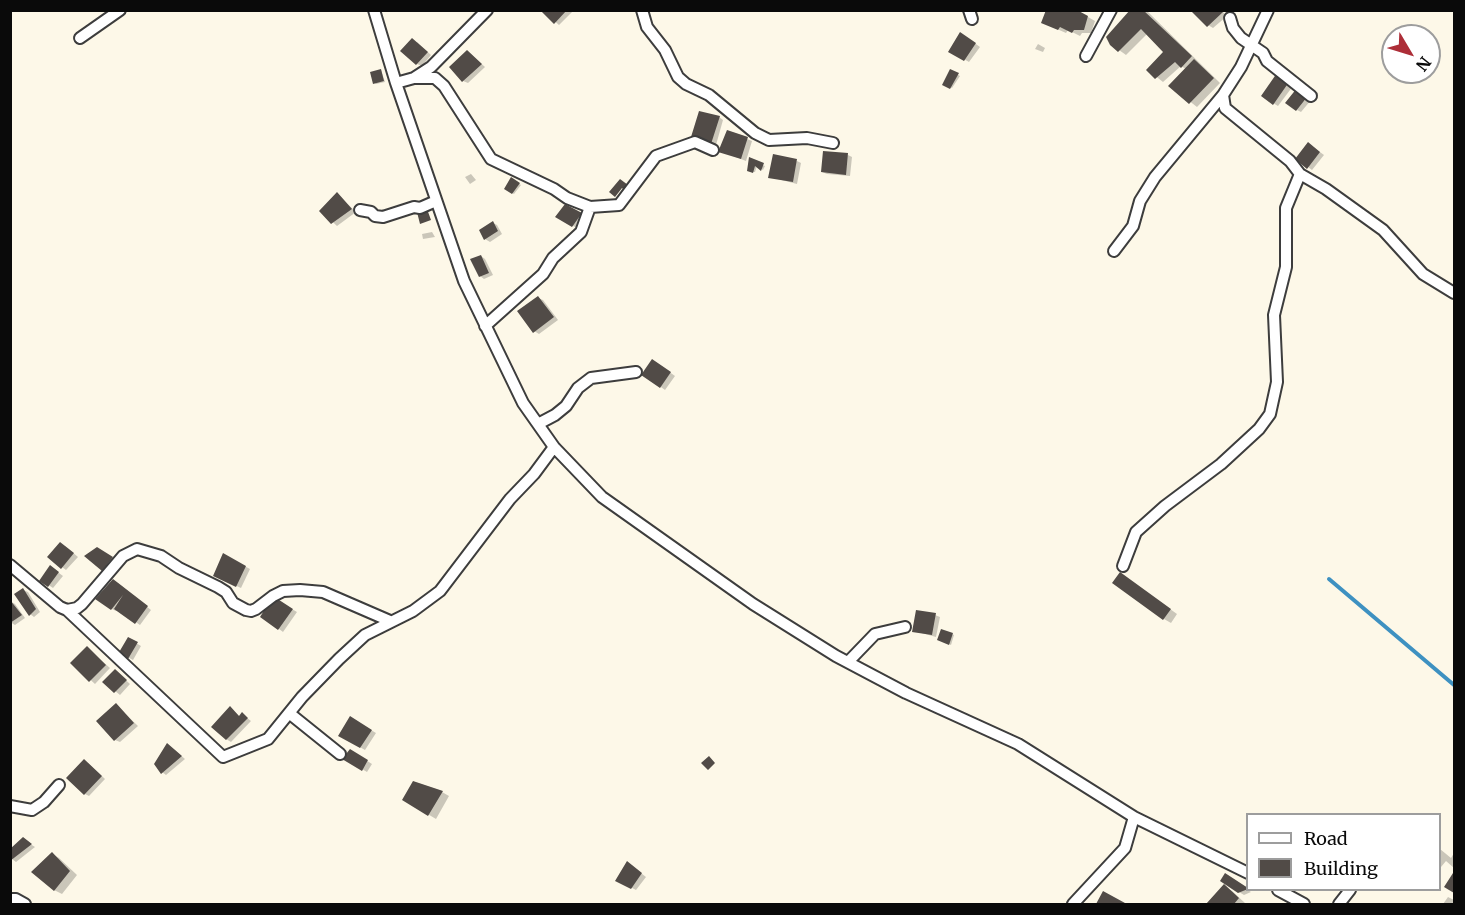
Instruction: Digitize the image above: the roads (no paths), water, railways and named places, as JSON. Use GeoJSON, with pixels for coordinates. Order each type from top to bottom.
{"type":"FeatureCollection","features":[{"type":"Feature","properties":{"kind":"street"},"geometry":{"type":"LineString","coordinates":[[80,39],[120,10]]}},
{"type":"Feature","properties":{"kind":"street"},"geometry":{"type":"LineString","coordinates":[[374,10],[396,82],[464,281],[485,326],[523,403],[554,447],[602,497],[753,604],[848,662],[906,693],[1018,744],[1134,817],[1246,872]]}},
{"type":"Feature","properties":{"kind":"street"},"geometry":{"type":"LineString","coordinates":[[414,78],[431,67],[487,10]]}},
{"type":"Feature","properties":{"kind":"street"},"geometry":{"type":"LineString","coordinates":[[642,10],[647,27],[665,50],[678,77],[686,84],[710,95],[755,133],[770,140],[807,138],[833,142]]}},
{"type":"Feature","properties":{"kind":"street"},"geometry":{"type":"LineString","coordinates":[[1086,56],[1111,10]]}},
{"type":"Feature","properties":{"kind":"street"},"geometry":{"type":"LineString","coordinates":[[1114,250],[1133,226],[1140,201],[1155,177],[1223,95],[1241,67],[1268,10]]}},
{"type":"Feature","properties":{"kind":"street"},"geometry":{"type":"LineString","coordinates":[[1230,18],[1233,28],[1241,38],[1311,96]]}},
{"type":"Feature","properties":{"kind":"street"},"geometry":{"type":"LineString","coordinates":[[396,82],[414,78],[435,78],[444,86],[491,159],[554,189],[567,198],[590,207],[619,205],[656,156],[695,142],[713,150]]}},
{"type":"Feature","properties":{"kind":"street"},"geometry":{"type":"LineString","coordinates":[[1223,95],[1225,108],[1290,161],[1300,174],[1326,189],[1383,230],[1423,274],[1455,292]]}},
{"type":"Feature","properties":{"kind":"street"},"geometry":{"type":"LineString","coordinates":[[1123,566],[1136,532],[1165,506],[1221,464],[1259,429],[1270,414],[1277,382],[1274,315],[1286,267],[1286,208],[1300,174]]}},
{"type":"Feature","properties":{"kind":"street"},"geometry":{"type":"LineString","coordinates":[[360,210],[383,217],[414,207],[420,208],[436,201]]}},
{"type":"Feature","properties":{"kind":"street"},"geometry":{"type":"LineString","coordinates":[[485,326],[543,273],[554,258],[581,232],[590,207]]}},
{"type":"Feature","properties":{"kind":"street"},"geometry":{"type":"LineString","coordinates":[[538,424],[566,406],[578,388],[591,378],[636,372]]}},
{"type":"Feature","properties":{"kind":"street"},"geometry":{"type":"LineString","coordinates":[[10,566],[60,607],[67,610],[223,757],[268,739],[339,659],[365,635],[413,611],[440,591],[510,499],[534,474],[554,447]]}},
{"type":"Feature","properties":{"kind":"street"},"geometry":{"type":"LineString","coordinates":[[67,610],[77,608],[82,604],[123,556],[137,549],[161,556],[178,568],[218,587],[226,592],[233,603],[246,610],[256,609],[283,591],[311,591],[322,592],[390,621]]}},
{"type":"Feature","properties":{"kind":"street"},"geometry":{"type":"LineString","coordinates":[[848,662],[874,634],[905,627]]}},
{"type":"Feature","properties":{"kind":"street"},"geometry":{"type":"LineString","coordinates":[[289,713],[340,754]]}},
{"type":"Feature","properties":{"kind":"street"},"geometry":{"type":"LineString","coordinates":[[10,806],[32,810],[44,802],[59,785]]}},
{"type":"Feature","properties":{"kind":"street"},"geometry":{"type":"LineString","coordinates":[[1073,904],[1125,849],[1134,817]]}},
{"type":"Feature","properties":{"kind":"street"},"geometry":{"type":"LineString","coordinates":[[1279,891],[1292,901],[1304,904]]}},
{"type":"Feature","properties":{"kind":"street"},"geometry":{"type":"LineString","coordinates":[[1339,904],[1349,891]]}},
{"type":"Feature","properties":{"kind":"street"},"geometry":{"type":"LineString","coordinates":[[10,899],[16,899],[25,904]]}},
{"type":"Feature","properties":{"kind":"waterway"},"geometry":{"type":"LineString","coordinates":[[1329,579],[1454,685]]}}]}
